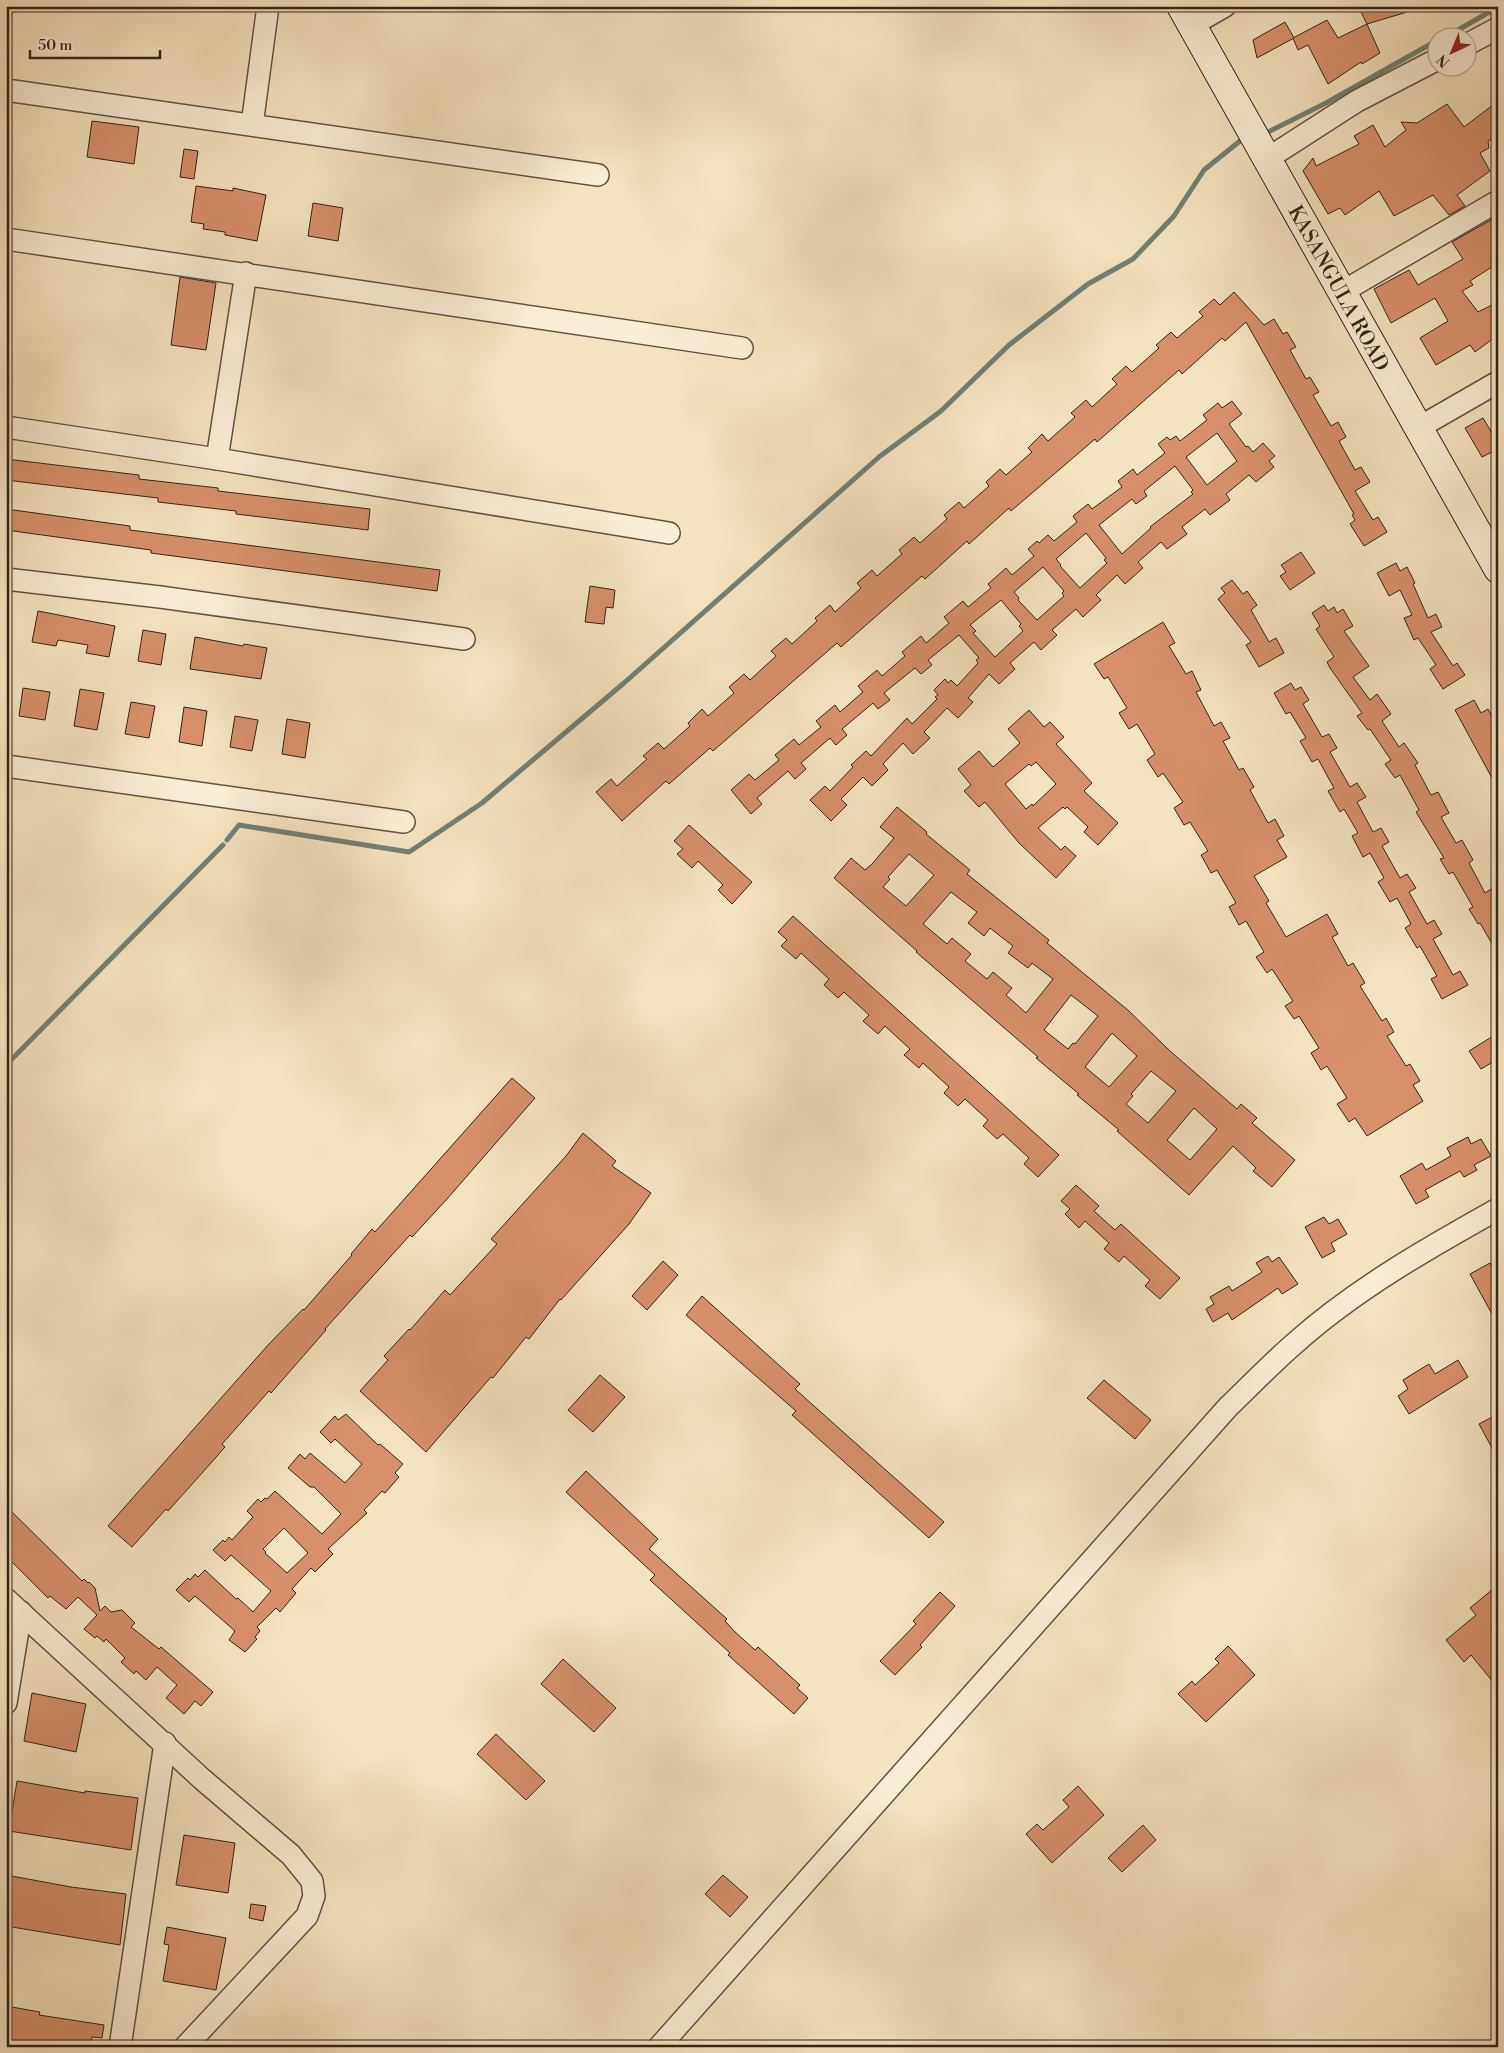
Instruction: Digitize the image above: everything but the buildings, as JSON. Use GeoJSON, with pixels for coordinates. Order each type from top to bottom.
{"type":"FeatureCollection","features":[{"type":"Feature","properties":{"kind":"main road","name":"KASANGULA ROAD"},"geometry":{"type":"LineString","coordinates":[[1186,16],[1418,428],[1491,541],[1498,569]]}},
{"type":"Feature","properties":{"kind":"street"},"geometry":{"type":"LineString","coordinates":[[252,125],[268,6]]}},
{"type":"Feature","properties":{"kind":"street"},"geometry":{"type":"LineString","coordinates":[[1186,16],[1225,6]]}},
{"type":"Feature","properties":{"kind":"street"},"geometry":{"type":"LineString","coordinates":[[1476,40],[1498,28]]}},
{"type":"Feature","properties":{"kind":"street"},"geometry":{"type":"LineString","coordinates":[[1267,159],[1357,102],[1426,65]]}},
{"type":"Feature","properties":{"kind":"street"},"geometry":{"type":"LineString","coordinates":[[6,90],[598,174]]}},
{"type":"Feature","properties":{"kind":"street"},"geometry":{"type":"LineString","coordinates":[[1342,292],[1498,201]]}},
{"type":"Feature","properties":{"kind":"street"},"geometry":{"type":"LineString","coordinates":[[6,239],[246,273],[742,348]]}},
{"type":"Feature","properties":{"kind":"street"},"geometry":{"type":"LineString","coordinates":[[217,459],[246,273]]}},
{"type":"Feature","properties":{"kind":"street"},"geometry":{"type":"LineString","coordinates":[[1418,428],[1498,382]]}},
{"type":"Feature","properties":{"kind":"street"},"geometry":{"type":"LineString","coordinates":[[6,427],[217,459],[669,533]]}},
{"type":"Feature","properties":{"kind":"street"},"geometry":{"type":"LineString","coordinates":[[6,579],[160,597],[464,639]]}},
{"type":"Feature","properties":{"kind":"street"},"geometry":{"type":"LineString","coordinates":[[6,766],[404,822]]}},
{"type":"Feature","properties":{"kind":"street"},"geometry":{"type":"LineString","coordinates":[[659,2047],[1228,1407],[1294,1343],[1340,1307],[1396,1270],[1496,1215]]}},
{"type":"Feature","properties":{"kind":"street"},"geometry":{"type":"LineString","coordinates":[[6,1703],[13,1606]]}},
{"type":"Feature","properties":{"kind":"street"},"geometry":{"type":"LineString","coordinates":[[13,1606],[202,1778],[290,1854],[312,1882],[314,1891],[312,1906],[307,1916],[185,2047]]}},
{"type":"Feature","properties":{"kind":"street"},"geometry":{"type":"LineString","coordinates":[[120,2047],[165,1743]]}},
{"type":"Feature","properties":{"kind":"waterway"},"geometry":{"type":"LineString","coordinates":[[1461,28],[1498,7]]}},
{"type":"Feature","properties":{"kind":"waterway"},"geometry":{"type":"LineString","coordinates":[[1270,131],[1326,103],[1426,47]]}},
{"type":"Feature","properties":{"kind":"waterway"},"geometry":{"type":"LineString","coordinates":[[227,840],[239,825],[409,852],[482,803],[624,683],[879,457],[941,411],[1009,345],[1088,284],[1133,259],[1174,216],[1204,170],[1240,141]]}},
{"type":"Feature","properties":{"kind":"waterway"},"geometry":{"type":"LineString","coordinates":[[6,1065],[223,845]]}}]}
